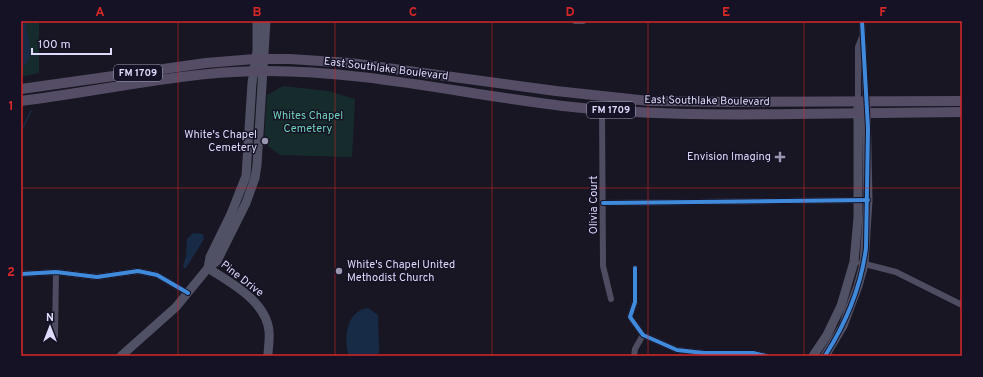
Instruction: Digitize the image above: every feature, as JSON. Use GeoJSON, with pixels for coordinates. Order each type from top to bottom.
{"type":"FeatureCollection","features":[{"type":"Feature","properties":{"kind":"main road","name":"East Southlake Boulevard"},"geometry":{"type":"LineString","coordinates":[[260,59],[318,60],[556,91],[649,101],[962,101]]}},
{"type":"Feature","properties":{"kind":"main road","name":"FM 1709"},"geometry":{"type":"LineString","coordinates":[[21,89],[85,81],[192,64],[260,59]]}},
{"type":"Feature","properties":{"kind":"main road"},"geometry":{"type":"LineString","coordinates":[[399,82],[402,70]]}},
{"type":"Feature","properties":{"kind":"main road","name":"East Southlake Boulevard"},"geometry":{"type":"LineString","coordinates":[[258,71],[334,74],[564,106],[602,109],[706,114],[962,112]]}},
{"type":"Feature","properties":{"kind":"main road","name":"FM 1709"},"geometry":{"type":"LineString","coordinates":[[21,101],[187,77],[258,71]]}},
{"type":"Feature","properties":{"kind":"main road"},"geometry":{"type":"LineString","coordinates":[[602,109],[613,102],[649,101]]}},
{"type":"Feature","properties":{"kind":"street"},"geometry":{"type":"LineString","coordinates":[[257,21],[257,51],[260,59]]}},
{"type":"Feature","properties":{"kind":"street"},"geometry":{"type":"LineString","coordinates":[[121,356],[176,307],[208,268],[217,261],[246,203],[255,178],[258,71],[266,21]]}},
{"type":"Feature","properties":{"kind":"street"},"geometry":{"type":"LineString","coordinates":[[575,21],[583,21]]}},
{"type":"Feature","properties":{"kind":"street"},"geometry":{"type":"LineString","coordinates":[[825,356],[843,326],[858,286],[864,264],[868,200],[862,102],[864,47],[862,37],[862,21]]}},
{"type":"Feature","properties":{"kind":"street","name":"Olivia Court"},"geometry":{"type":"LineString","coordinates":[[602,109],[603,266],[611,299]]}},
{"type":"Feature","properties":{"kind":"street"},"geometry":{"type":"LineString","coordinates":[[813,356],[834,321],[847,290],[854,262],[857,244],[863,113]]}},
{"type":"Feature","properties":{"kind":"street"},"geometry":{"type":"LineString","coordinates":[[603,203],[868,200]]}},
{"type":"Feature","properties":{"kind":"street"},"geometry":{"type":"LineString","coordinates":[[854,262],[896,272],[962,305]]}},
{"type":"Feature","properties":{"kind":"street","name":"Pine Drive"},"geometry":{"type":"LineString","coordinates":[[208,268],[251,299],[263,314],[269,331],[268,356]]}},
{"type":"Feature","properties":{"kind":"street"},"geometry":{"type":"LineString","coordinates":[[635,268],[634,302],[630,317],[642,335],[677,350],[704,355],[753,353],[766,356]]}},
{"type":"Feature","properties":{"kind":"street"},"geometry":{"type":"LineString","coordinates":[[21,274],[56,272],[97,277],[138,272],[157,275],[188,293]]}},
{"type":"Feature","properties":{"kind":"street"},"geometry":{"type":"LineString","coordinates":[[55,336],[56,272]]}},
{"type":"Feature","properties":{"kind":"street"},"geometry":{"type":"LineString","coordinates":[[834,321],[843,326]]}},
{"type":"Feature","properties":{"kind":"street"},"geometry":{"type":"LineString","coordinates":[[634,356],[635,349],[642,335]]}},
{"type":"Feature","properties":{"kind":"green space"},"geometry":{"type":"Polygon","coordinates":[[[21,21],[39,21],[39,73],[21,77],[21,21]]]}},
{"type":"Feature","properties":{"kind":"green space","name":"Whites Chapel Cemetery"},"geometry":{"type":"Polygon","coordinates":[[[283,86],[328,91],[355,99],[352,157],[280,155],[264,143],[267,95],[283,86]]]}},
{"type":"Feature","properties":{"kind":"water"},"geometry":{"type":"Polygon","coordinates":[[[21,21],[26,21],[30,53],[26,64],[21,68],[21,21]]]}},
{"type":"Feature","properties":{"kind":"water"},"geometry":{"type":"Polygon","coordinates":[[[193,233],[203,234],[204,239],[186,268],[184,268],[183,266],[186,256],[187,239],[193,233]]]}},
{"type":"Feature","properties":{"kind":"water"},"geometry":{"type":"Polygon","coordinates":[[[368,308],[378,315],[379,353],[375,356],[349,356],[346,342],[348,327],[355,314],[368,308]]]}},
{"type":"Feature","properties":{"kind":"waterway"},"geometry":{"type":"LineString","coordinates":[[21,131],[31,111]]}},
{"type":"Feature","properties":{"kind":"cycle path"},"geometry":{"type":"LineString","coordinates":[[825,356],[840,331],[852,304],[864,262],[866,248],[868,128],[862,21]]}},
{"type":"Feature","properties":{"kind":"cycle path"},"geometry":{"type":"LineString","coordinates":[[603,203],[868,200]]}},
{"type":"Feature","properties":{"kind":"cycle path"},"geometry":{"type":"LineString","coordinates":[[635,268],[635,302],[630,317],[643,335],[677,350],[704,353],[753,353],[766,356]]}},
{"type":"Feature","properties":{"kind":"cycle path"},"geometry":{"type":"LineString","coordinates":[[21,274],[56,272],[97,277],[138,271],[157,275],[188,293]]}},
{"type":"Feature","properties":{"kind":"place","name":"White's Chapel Cemetery"},"geometry":{"type":"Point","coordinates":[265,141]}},
{"type":"Feature","properties":{"kind":"place","name":"Envision Imaging"},"geometry":{"type":"Point","coordinates":[780,157]}},
{"type":"Feature","properties":{"kind":"place","name":"White's Chapel United Methodist Church"},"geometry":{"type":"Point","coordinates":[339,271]}}]}
